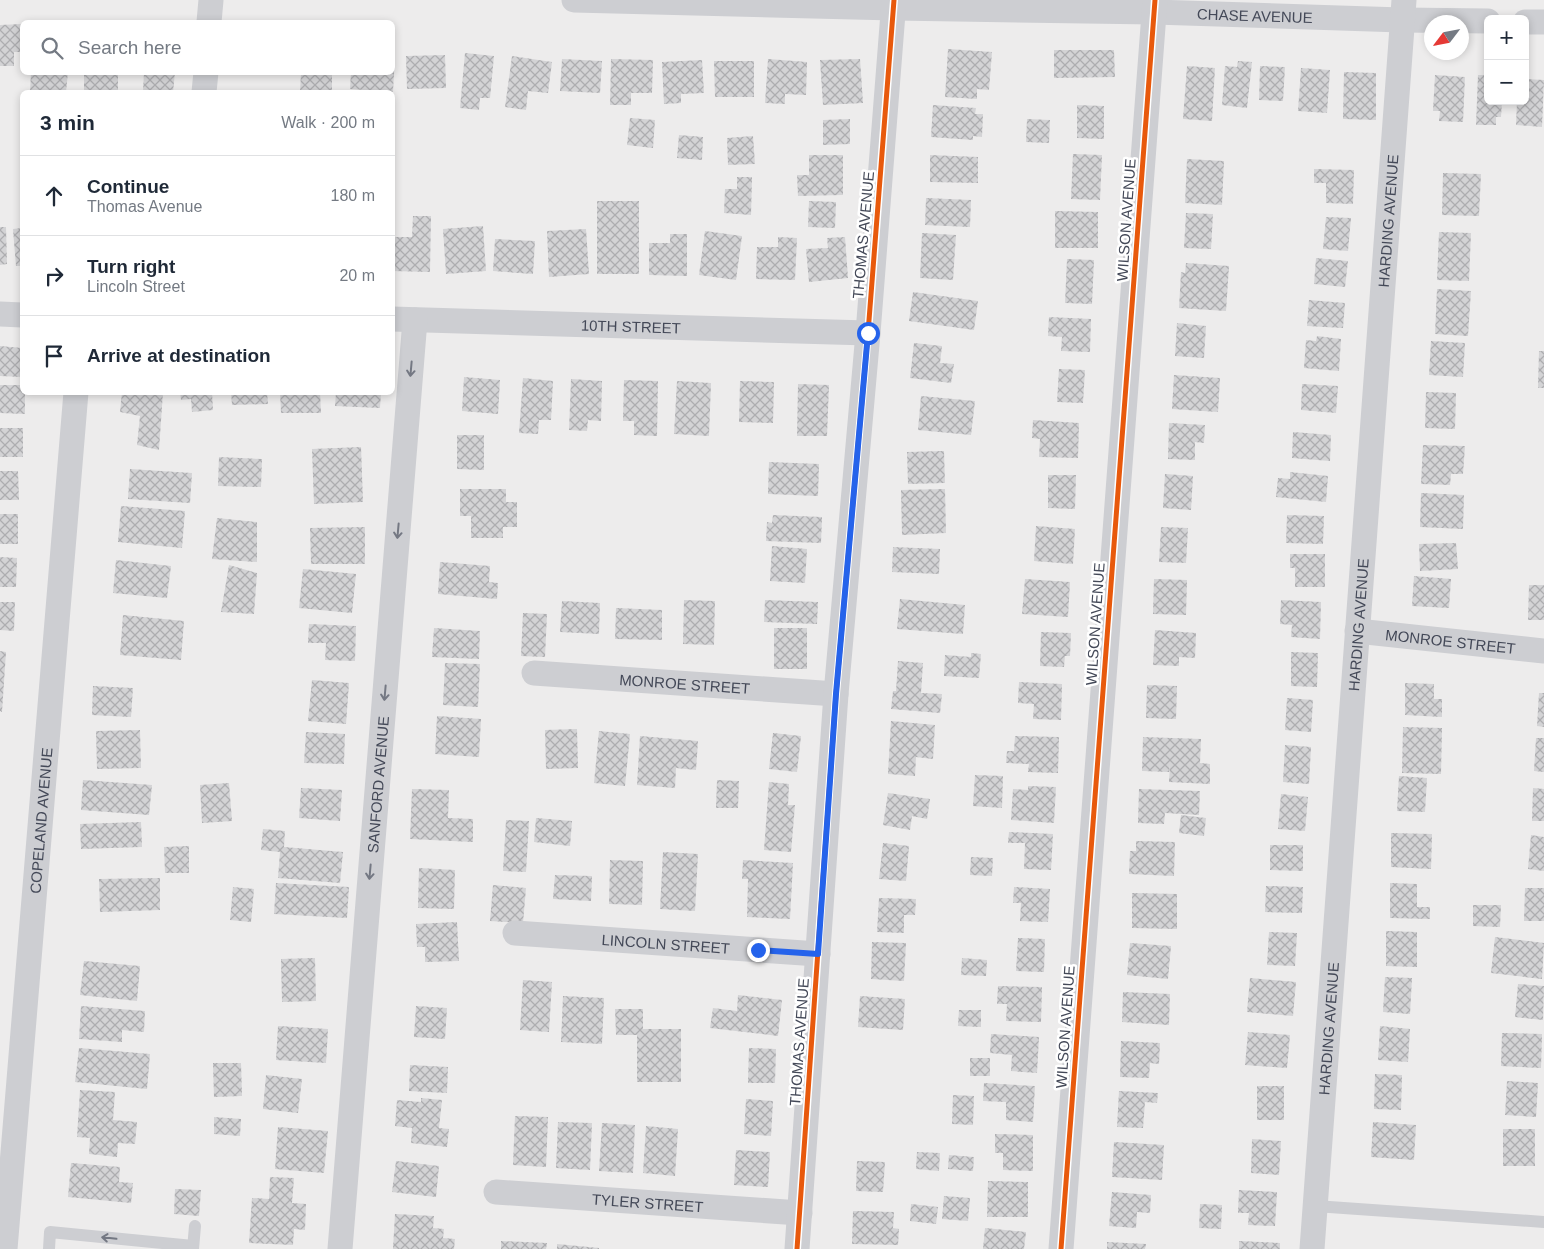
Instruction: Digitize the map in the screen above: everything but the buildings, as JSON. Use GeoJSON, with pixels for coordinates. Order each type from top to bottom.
{"type":"FeatureCollection","features":[{"type":"Feature","properties":{"kind":"street"},"geometry":{"type":"LineString","coordinates":[[210,20],[211,0]]}},
{"type":"Feature","properties":{"kind":"street","name":"CHASE AVENUE"},"geometry":{"type":"LineString","coordinates":[[574,0],[1403,10],[1484,20]]}},
{"type":"Feature","properties":{"kind":"street","name":"THOMAS AVENUE"},"geometry":{"type":"LineString","coordinates":[[798,1249],[836,694],[868,333],[894,4]]}},
{"type":"Feature","properties":{"kind":"street","name":"WILSON AVENUE"},"geometry":{"type":"LineString","coordinates":[[1061,1249],[1154,6]]}},
{"type":"Feature","properties":{"kind":"street","name":"HARDING AVENUE"},"geometry":{"type":"LineString","coordinates":[[1312,1249],[1403,10]]}},
{"type":"Feature","properties":{"kind":"street"},"geometry":{"type":"LineString","coordinates":[[1529,22],[1544,22]]}},
{"type":"Feature","properties":{"kind":"street"},"geometry":{"type":"LineString","coordinates":[[204,90],[206,75]]}},
{"type":"Feature","properties":{"kind":"street"},"geometry":{"type":"LineString","coordinates":[[0,314],[20,315]]}},
{"type":"Feature","properties":{"kind":"street","name":"10TH STREET"},"geometry":{"type":"LineString","coordinates":[[404,320],[868,333]]}},
{"type":"Feature","properties":{"kind":"street","name":"SANFORD AVENUE"},"geometry":{"type":"LineString","coordinates":[[340,1249],[404,320]]}},
{"type":"Feature","properties":{"kind":"street","name":"COPELAND AVENUE"},"geometry":{"type":"LineString","coordinates":[[5,1249],[76,395]]}},
{"type":"Feature","properties":{"kind":"street","name":"MONROE STREET"},"geometry":{"type":"LineString","coordinates":[[1357,631],[1544,651]]}},
{"type":"Feature","properties":{"kind":"street","name":"MONROE STREET"},"geometry":{"type":"LineString","coordinates":[[534,673],[836,694]]}},
{"type":"Feature","properties":{"kind":"street","name":"LINCOLN STREET"},"geometry":{"type":"LineString","coordinates":[[515,933],[818,954]]}},
{"type":"Feature","properties":{"kind":"street","name":"TYLER STREET"},"geometry":{"type":"LineString","coordinates":[[496,1192],[800,1213]]}},
{"type":"Feature","properties":{"kind":"lane"},"geometry":{"type":"LineString","coordinates":[[1315,1206],[1544,1222]]}},
{"type":"Feature","properties":{"kind":"lane"},"geometry":{"type":"LineString","coordinates":[[49,1249],[50,1232],[193,1248],[195,1226]]}},
{"type":"Feature","properties":{"kind":"cycle path"},"geometry":{"type":"LineString","coordinates":[[797,1249],[836,694],[868,333],[894,0]]}},
{"type":"Feature","properties":{"kind":"cycle path"},"geometry":{"type":"LineString","coordinates":[[1061,1249],[1155,0]]}},
{"type":"Feature","properties":{"kind":"route"},"geometry":{"type":"LineString","coordinates":[[758,950],[818,954],[836,694],[868,333]]}}]}
